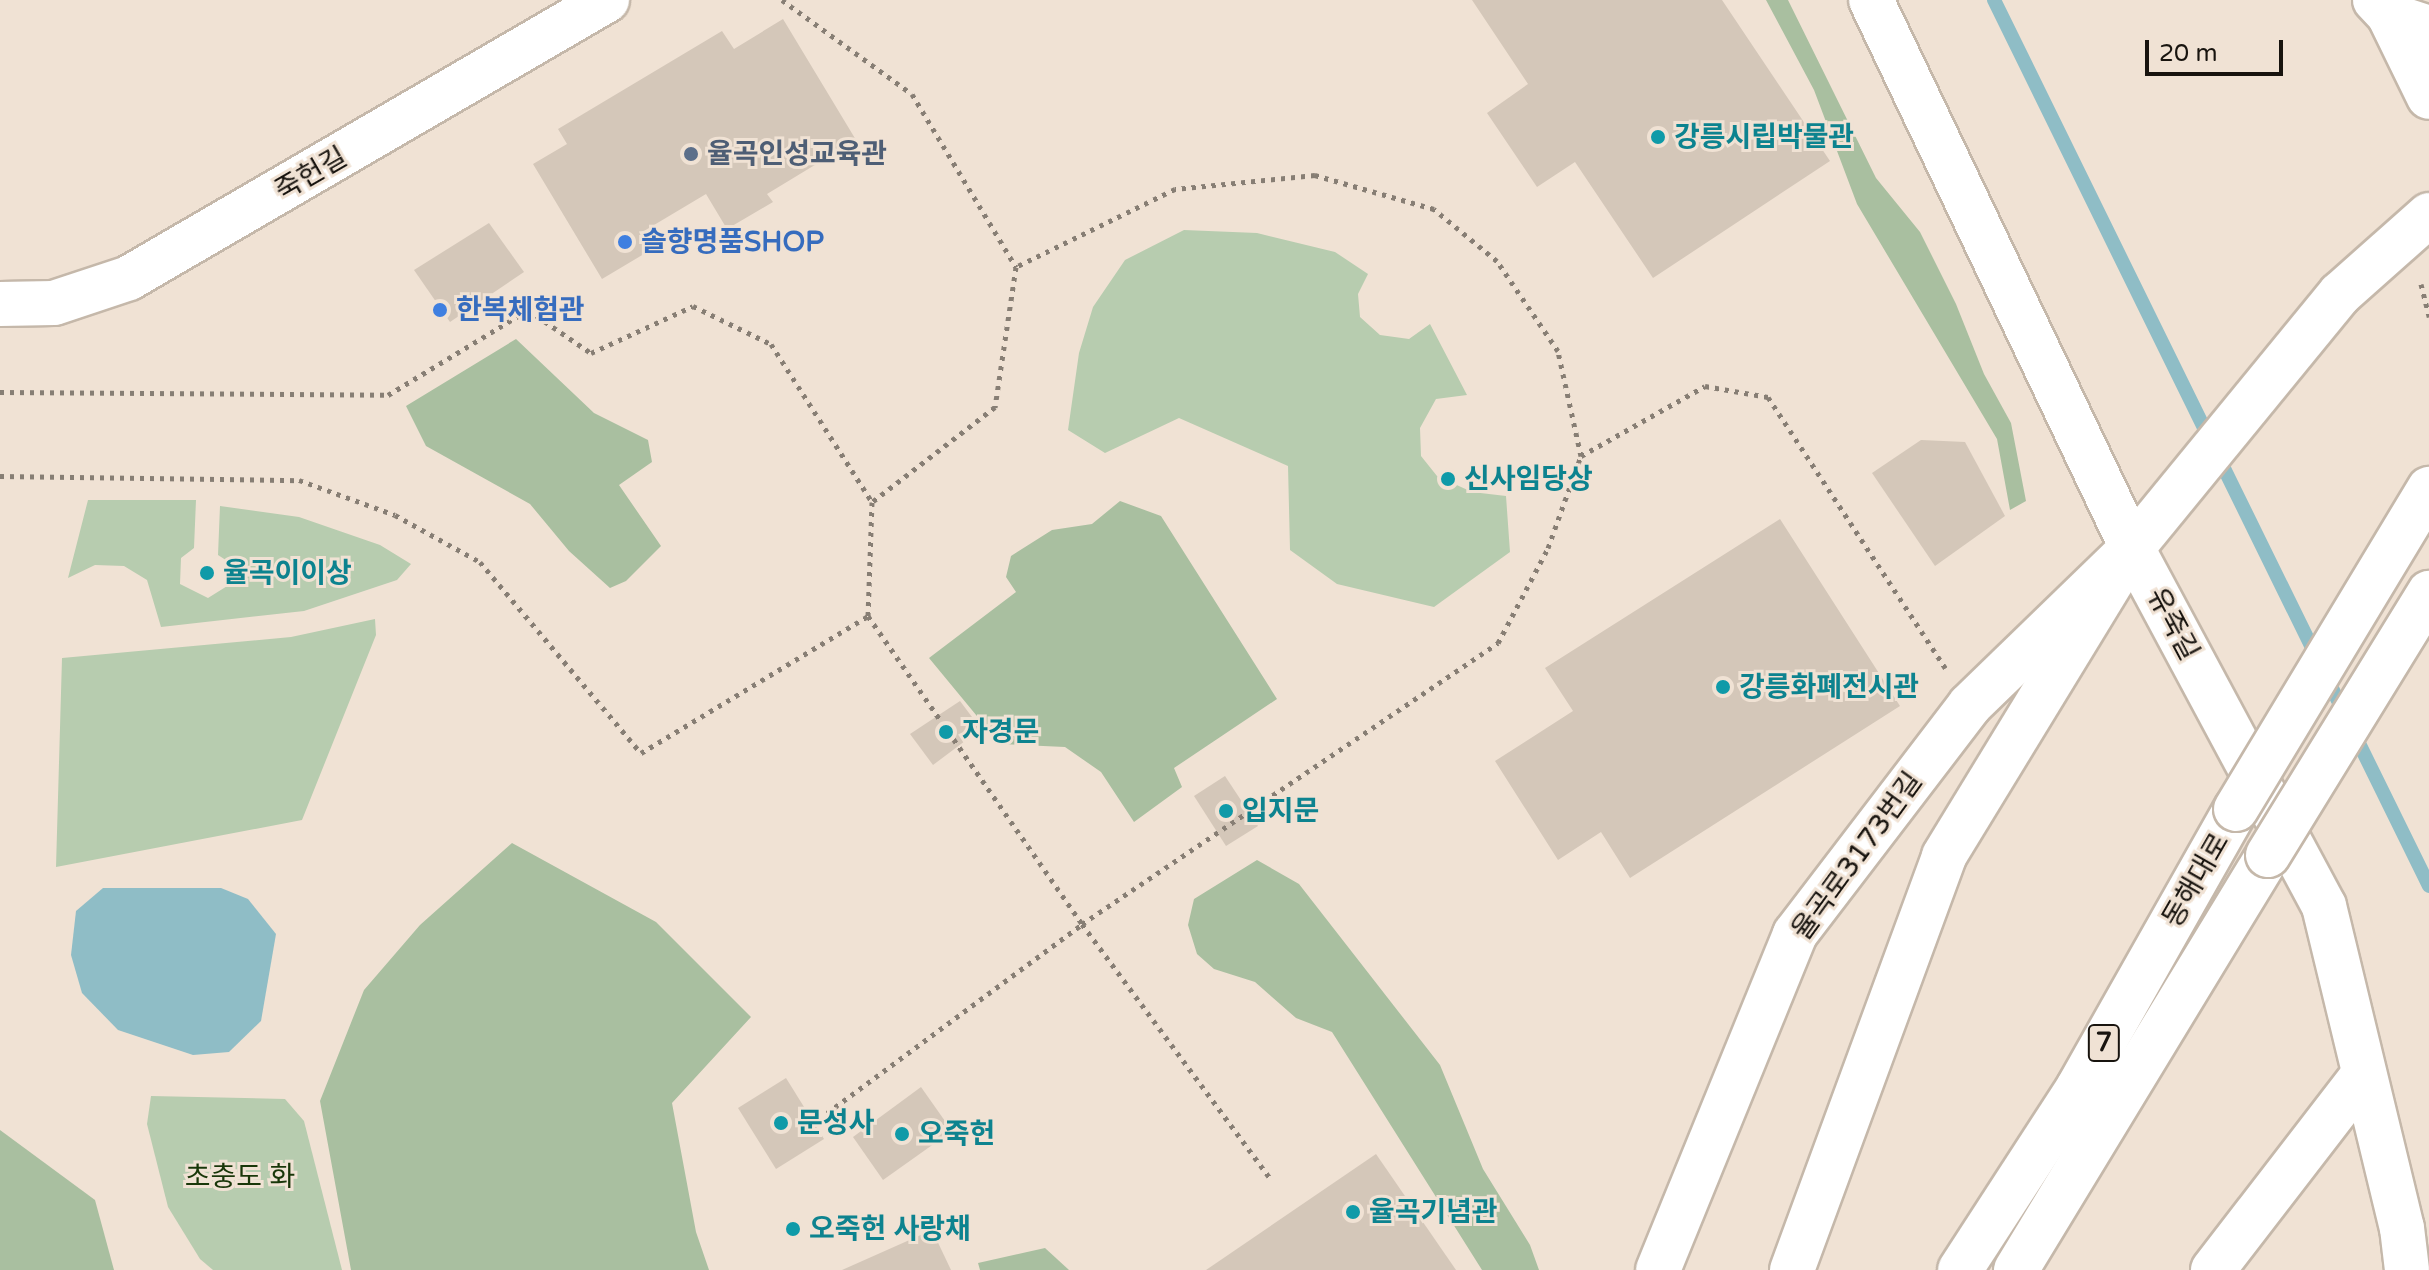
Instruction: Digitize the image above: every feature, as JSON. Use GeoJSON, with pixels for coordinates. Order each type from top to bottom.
{"type":"FeatureCollection","features":[{"type":"Feature","properties":{"kind":"street","name":"죽헌길"},"geometry":{"type":"LineString","coordinates":[[0,304],[54,303],[129,278],[607,0]]}},
{"type":"Feature","properties":{"kind":"street","name":"유죽길"},"geometry":{"type":"LineString","coordinates":[[1871,0],[2132,548],[2324,906],[2402,1228],[2407,1270]]}},
{"type":"Feature","properties":{"kind":"street"},"geometry":{"type":"LineString","coordinates":[[2399,11],[2429,97]]}},
{"type":"Feature","properties":{"kind":"street"},"geometry":{"type":"LineString","coordinates":[[1792,1270],[1944,856],[2132,548],[2340,294],[2429,215]]}},
{"type":"Feature","properties":{"kind":"street","name":"동해대로"},"geometry":{"type":"LineString","coordinates":[[1960,1270],[2078,1088],[2236,809],[2429,489]]}},
{"type":"Feature","properties":{"kind":"street","name":"율곡로3173번길"},"geometry":{"type":"LineString","coordinates":[[1658,1270],[1795,934],[1970,705],[2132,548]]}},
{"type":"Feature","properties":{"kind":"street","name":"동해대로"},"geometry":{"type":"LineString","coordinates":[[2016,1270],[2429,593]]}},
{"type":"Feature","properties":{"kind":"street"},"geometry":{"type":"LineString","coordinates":[[2213,1270],[2363,1075]]}},
{"type":"Feature","properties":{"kind":"path"},"geometry":{"type":"LineString","coordinates":[[782,0],[912,94],[1016,267],[995,407],[872,502]]}},
{"type":"Feature","properties":{"kind":"path"},"geometry":{"type":"LineString","coordinates":[[827,1113],[1082,924],[1498,643],[1548,548],[1581,456],[1558,351],[1497,261],[1434,209],[1315,175],[1175,189],[1016,267]]}},
{"type":"Feature","properties":{"kind":"path"},"geometry":{"type":"LineString","coordinates":[[0,392],[388,395],[528,310],[591,353],[693,306],[771,344],[872,502],[868,616],[1082,924],[1269,1177]]}},
{"type":"Feature","properties":{"kind":"path"},"geometry":{"type":"LineString","coordinates":[[1581,456],[1705,386],[1768,397],[1970,705]]}},
{"type":"Feature","properties":{"kind":"path"},"geometry":{"type":"LineString","coordinates":[[0,476],[299,480],[395,515],[480,562],[641,753],[868,616]]}},
{"type":"Feature","properties":{"kind":"green space"},"geometry":{"type":"Polygon","coordinates":[[[1766,0],[1788,0],[1876,178],[1920,232],[1956,304],[1984,374],[2011,423],[2026,501],[2010,510],[1997,439],[1857,204],[1814,90],[1766,0]]]}},
{"type":"Feature","properties":{"kind":"green space"},"geometry":{"type":"Polygon","coordinates":[[[1184,230],[1257,233],[1335,252],[1368,274],[1358,294],[1360,317],[1380,335],[1409,339],[1430,324],[1467,395],[1436,399],[1420,428],[1421,456],[1437,476],[1472,492],[1506,496],[1510,552],[1434,607],[1337,584],[1290,550],[1288,466],[1179,418],[1105,453],[1068,430],[1079,353],[1093,307],[1125,260],[1184,230]]]}},
{"type":"Feature","properties":{"kind":"green space"},"geometry":{"type":"Polygon","coordinates":[[[516,339],[594,413],[648,440],[652,462],[619,485],[661,546],[626,581],[610,588],[569,551],[530,504],[426,446],[406,406],[516,339]]]}},
{"type":"Feature","properties":{"kind":"green space"},"geometry":{"type":"Polygon","coordinates":[[[88,500],[196,500],[194,548],[181,558],[180,584],[208,598],[232,583],[235,566],[218,555],[220,506],[299,517],[380,545],[411,564],[397,580],[304,611],[161,627],[147,580],[124,566],[95,565],[68,578],[88,500]]]}},
{"type":"Feature","properties":{"kind":"green space"},"geometry":{"type":"Polygon","coordinates":[[[1120,501],[1161,516],[1277,699],[1174,768],[1182,787],[1134,822],[1101,772],[1065,747],[1000,744],[929,658],[1016,592],[1006,577],[1011,556],[1052,530],[1092,524],[1120,501]]]}},
{"type":"Feature","properties":{"kind":"green space"},"geometry":{"type":"Polygon","coordinates":[[[375,619],[376,635],[302,820],[56,867],[62,658],[291,637],[375,619]]]}},
{"type":"Feature","properties":{"kind":"green space"},"geometry":{"type":"Polygon","coordinates":[[[512,843],[656,922],[751,1017],[672,1103],[696,1232],[709,1270],[351,1270],[320,1101],[364,990],[420,925],[512,843]]]}},
{"type":"Feature","properties":{"kind":"green space"},"geometry":{"type":"Polygon","coordinates":[[[1257,860],[1299,884],[1440,1065],[1483,1169],[1530,1245],[1539,1270],[1482,1270],[1332,1032],[1296,1018],[1255,982],[1214,969],[1197,954],[1188,925],[1194,899],[1257,860]]]}},
{"type":"Feature","properties":{"kind":"green space","name":"초충도 화"},"geometry":{"type":"Polygon","coordinates":[[[151,1096],[285,1099],[304,1121],[342,1270],[213,1270],[200,1259],[168,1207],[147,1124],[151,1096]]]}},
{"type":"Feature","properties":{"kind":"green space"},"geometry":{"type":"Polygon","coordinates":[[[0,1130],[95,1200],[114,1270],[0,1270],[0,1130]]]}},
{"type":"Feature","properties":{"kind":"green space"},"geometry":{"type":"Polygon","coordinates":[[[1045,1248],[1069,1270],[980,1270],[978,1263],[1045,1248]]]}},
{"type":"Feature","properties":{"kind":"water"},"geometry":{"type":"Polygon","coordinates":[[[103,888],[221,888],[248,899],[276,934],[261,1021],[229,1052],[193,1055],[118,1030],[82,993],[71,955],[76,911],[103,888]]]}},
{"type":"Feature","properties":{"kind":"building","name":"강릉시립박물관"},"geometry":{"type":"Polygon","coordinates":[[[1472,0],[1722,0],[1830,161],[1653,278],[1575,162],[1537,187],[1487,113],[1528,84],[1472,0]]]}},
{"type":"Feature","properties":{"kind":"building","name":"율곡인성교육관"},"geometry":{"type":"Polygon","coordinates":[[[783,19],[856,140],[767,194],[773,202],[727,229],[706,194],[644,231],[654,248],[602,279],[533,164],[567,144],[558,129],[722,31],[734,49],[783,19]]]}},
{"type":"Feature","properties":{"kind":"building"},"geometry":{"type":"Polygon","coordinates":[[[489,223],[524,272],[450,322],[414,270],[489,223]]]}},
{"type":"Feature","properties":{"kind":"building"},"geometry":{"type":"Polygon","coordinates":[[[1921,440],[1965,442],[2005,516],[1935,566],[1872,473],[1921,440]]]}},
{"type":"Feature","properties":{"kind":"building","name":"강릉화폐전시관"},"geometry":{"type":"Polygon","coordinates":[[[1780,519],[1900,706],[1630,878],[1601,832],[1558,860],[1495,761],[1573,711],[1545,668],[1780,519]]]}},
{"type":"Feature","properties":{"kind":"building","name":"자경문"},"geometry":{"type":"Polygon","coordinates":[[[960,701],[981,729],[933,765],[910,734],[960,701]]]}},
{"type":"Feature","properties":{"kind":"building","name":"입지문"},"geometry":{"type":"Polygon","coordinates":[[[1225,776],[1258,826],[1226,846],[1194,796],[1225,776]]]}},
{"type":"Feature","properties":{"kind":"building","name":"문성사"},"geometry":{"type":"Polygon","coordinates":[[[786,1078],[824,1139],[776,1169],[738,1108],[786,1078]]]}},
{"type":"Feature","properties":{"kind":"building","name":"오죽헌"},"geometry":{"type":"Polygon","coordinates":[[[921,1087],[952,1131],[883,1180],[853,1137],[921,1087]]]}},
{"type":"Feature","properties":{"kind":"building","name":"율곡기념관"},"geometry":{"type":"Polygon","coordinates":[[[1376,1154],[1456,1270],[1206,1270],[1376,1154]]]}},
{"type":"Feature","properties":{"kind":"building"},"geometry":{"type":"Polygon","coordinates":[[[932,1230],[951,1270],[842,1270],[932,1230]]]}},
{"type":"Feature","properties":{"kind":"waterway"},"geometry":{"type":"LineString","coordinates":[[1994,0],[2429,886]]}},
{"type":"Feature","properties":{"kind":"place","name":"강릉시립박물관"},"geometry":{"type":"Point","coordinates":[1658,137]}},
{"type":"Feature","properties":{"kind":"place","name":"율곡인성교육관"},"geometry":{"type":"Point","coordinates":[691,154]}},
{"type":"Feature","properties":{"kind":"place","name":"솔향명품SHOP"},"geometry":{"type":"Point","coordinates":[625,242]}},
{"type":"Feature","properties":{"kind":"place","name":"한복체험관"},"geometry":{"type":"Point","coordinates":[440,310]}},
{"type":"Feature","properties":{"kind":"place","name":"신사임당상"},"geometry":{"type":"Point","coordinates":[1448,479]}},
{"type":"Feature","properties":{"kind":"place","name":"율곡이이상"},"geometry":{"type":"Point","coordinates":[207,573]}},
{"type":"Feature","properties":{"kind":"place","name":"강릉화폐전시관"},"geometry":{"type":"Point","coordinates":[1723,687]}},
{"type":"Feature","properties":{"kind":"place","name":"자경문"},"geometry":{"type":"Point","coordinates":[946,732]}},
{"type":"Feature","properties":{"kind":"place","name":"입지문"},"geometry":{"type":"Point","coordinates":[1226,811]}},
{"type":"Feature","properties":{"kind":"place","name":"문성사"},"geometry":{"type":"Point","coordinates":[781,1123]}},
{"type":"Feature","properties":{"kind":"place","name":"오죽헌"},"geometry":{"type":"Point","coordinates":[902,1134]}},
{"type":"Feature","properties":{"kind":"place","name":"율곡기념관"},"geometry":{"type":"Point","coordinates":[1353,1212]}},
{"type":"Feature","properties":{"kind":"place","name":"오죽헌 사랑채"},"geometry":{"type":"Point","coordinates":[793,1229]}}]}
